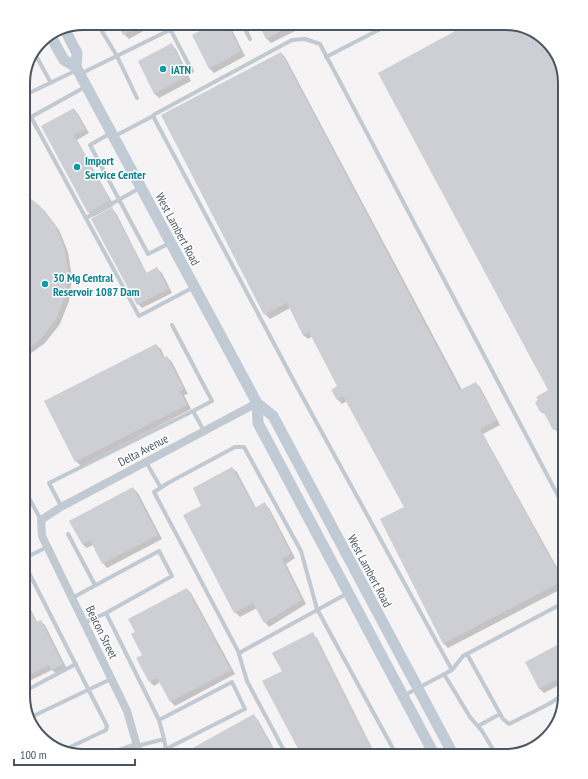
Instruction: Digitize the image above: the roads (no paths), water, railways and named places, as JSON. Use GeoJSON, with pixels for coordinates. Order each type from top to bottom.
{"type":"FeatureCollection","features":[{"type":"Feature","properties":{"kind":"main road","name":"West Lambert Road"},"geometry":{"type":"LineString","coordinates":[[66,33],[77,53],[78,70],[112,135],[257,403],[273,416],[450,749]]}},
{"type":"Feature","properties":{"kind":"main road","name":"West Lambert Road"},"geometry":{"type":"LineString","coordinates":[[53,40],[64,60],[78,70]]}},
{"type":"Feature","properties":{"kind":"main road","name":"West Lambert Road"},"geometry":{"type":"LineString","coordinates":[[257,403],[258,423],[431,749]]}},
{"type":"Feature","properties":{"kind":"street","name":"Delta Avenue"},"geometry":{"type":"LineString","coordinates":[[41,520],[61,507],[257,403]]}},
{"type":"Feature","properties":{"kind":"street","name":"Beacon Street"},"geometry":{"type":"LineString","coordinates":[[41,520],[42,536],[127,712],[137,749]]}},
{"type":"Feature","properties":{"kind":"street"},"geometry":{"type":"LineString","coordinates":[[127,749],[136,746]]}},
{"type":"Feature","properties":{"kind":"lane"},"geometry":{"type":"LineString","coordinates":[[101,30],[117,56],[137,98]]}},
{"type":"Feature","properties":{"kind":"lane"},"geometry":{"type":"LineString","coordinates":[[30,93],[78,70],[117,56],[170,30],[192,70]]}},
{"type":"Feature","properties":{"kind":"lane"},"geometry":{"type":"LineString","coordinates":[[246,30],[250,39]]}},
{"type":"Feature","properties":{"kind":"lane"},"geometry":{"type":"LineString","coordinates":[[326,57],[378,30]]}},
{"type":"Feature","properties":{"kind":"lane"},"geometry":{"type":"LineString","coordinates":[[171,242],[148,254],[90,145],[153,116],[292,40],[304,39],[320,44],[558,496]]}},
{"type":"Feature","properties":{"kind":"lane"},"geometry":{"type":"LineString","coordinates":[[37,57],[51,83]]}},
{"type":"Feature","properties":{"kind":"lane"},"geometry":{"type":"LineString","coordinates":[[86,86],[31,117],[139,316],[195,287]]}},
{"type":"Feature","properties":{"kind":"lane"},"geometry":{"type":"LineString","coordinates":[[153,116],[296,385],[452,670]]}},
{"type":"Feature","properties":{"kind":"lane"},"geometry":{"type":"LineString","coordinates":[[86,218],[141,188]]}},
{"type":"Feature","properties":{"kind":"lane"},"geometry":{"type":"LineString","coordinates":[[61,507],[49,483],[212,401],[172,325]]}},
{"type":"Feature","properties":{"kind":"lane"},"geometry":{"type":"LineString","coordinates":[[193,411],[204,431]]}},
{"type":"Feature","properties":{"kind":"lane"},"geometry":{"type":"LineString","coordinates":[[282,749],[247,681],[239,653],[154,492],[235,446],[244,447],[301,551],[318,610],[393,749]]}},
{"type":"Feature","properties":{"kind":"lane"},"geometry":{"type":"LineString","coordinates":[[146,462],[161,488]]}},
{"type":"Feature","properties":{"kind":"lane"},"geometry":{"type":"LineString","coordinates":[[30,500],[41,520]]}},
{"type":"Feature","properties":{"kind":"lane"},"geometry":{"type":"LineString","coordinates":[[68,534],[96,585]]}},
{"type":"Feature","properties":{"kind":"lane"},"geometry":{"type":"LineString","coordinates":[[30,556],[48,547]]}},
{"type":"Feature","properties":{"kind":"lane"},"geometry":{"type":"LineString","coordinates":[[72,598],[159,551],[172,576],[106,613],[84,623]]}},
{"type":"Feature","properties":{"kind":"lane"},"geometry":{"type":"LineString","coordinates":[[30,574],[107,726],[106,730],[70,747]]}},
{"type":"Feature","properties":{"kind":"lane"},"geometry":{"type":"LineString","coordinates":[[239,653],[348,593]]}},
{"type":"Feature","properties":{"kind":"lane"},"geometry":{"type":"LineString","coordinates":[[403,696],[452,670],[463,656],[558,606]]}},
{"type":"Feature","properties":{"kind":"lane"},"geometry":{"type":"LineString","coordinates":[[106,613],[159,720],[166,749],[245,709],[232,682],[159,720]]}},
{"type":"Feature","properties":{"kind":"lane"},"geometry":{"type":"LineString","coordinates":[[467,654],[500,714],[509,724],[558,698]]}},
{"type":"Feature","properties":{"kind":"lane"},"geometry":{"type":"LineString","coordinates":[[30,688],[76,664]]}},
{"type":"Feature","properties":{"kind":"lane"},"geometry":{"type":"LineString","coordinates":[[444,674],[470,717],[482,731],[493,749]]}},
{"type":"Feature","properties":{"kind":"lane"},"geometry":{"type":"LineString","coordinates":[[34,716],[111,679]]}},
{"type":"Feature","properties":{"kind":"lane"},"geometry":{"type":"LineString","coordinates":[[478,726],[500,714]]}},
{"type":"Feature","properties":{"kind":"lane"},"geometry":{"type":"LineString","coordinates":[[136,746],[164,739]]}},
{"type":"Feature","properties":{"kind":"place","name":"iATN"},"geometry":{"type":"Point","coordinates":[163,69]}},
{"type":"Feature","properties":{"kind":"place","name":"Import Service Center"},"geometry":{"type":"Point","coordinates":[77,167]}},
{"type":"Feature","properties":{"kind":"place","name":"30 Mg Central Reservoir 1087 Dam"},"geometry":{"type":"Point","coordinates":[45,284]}}]}
